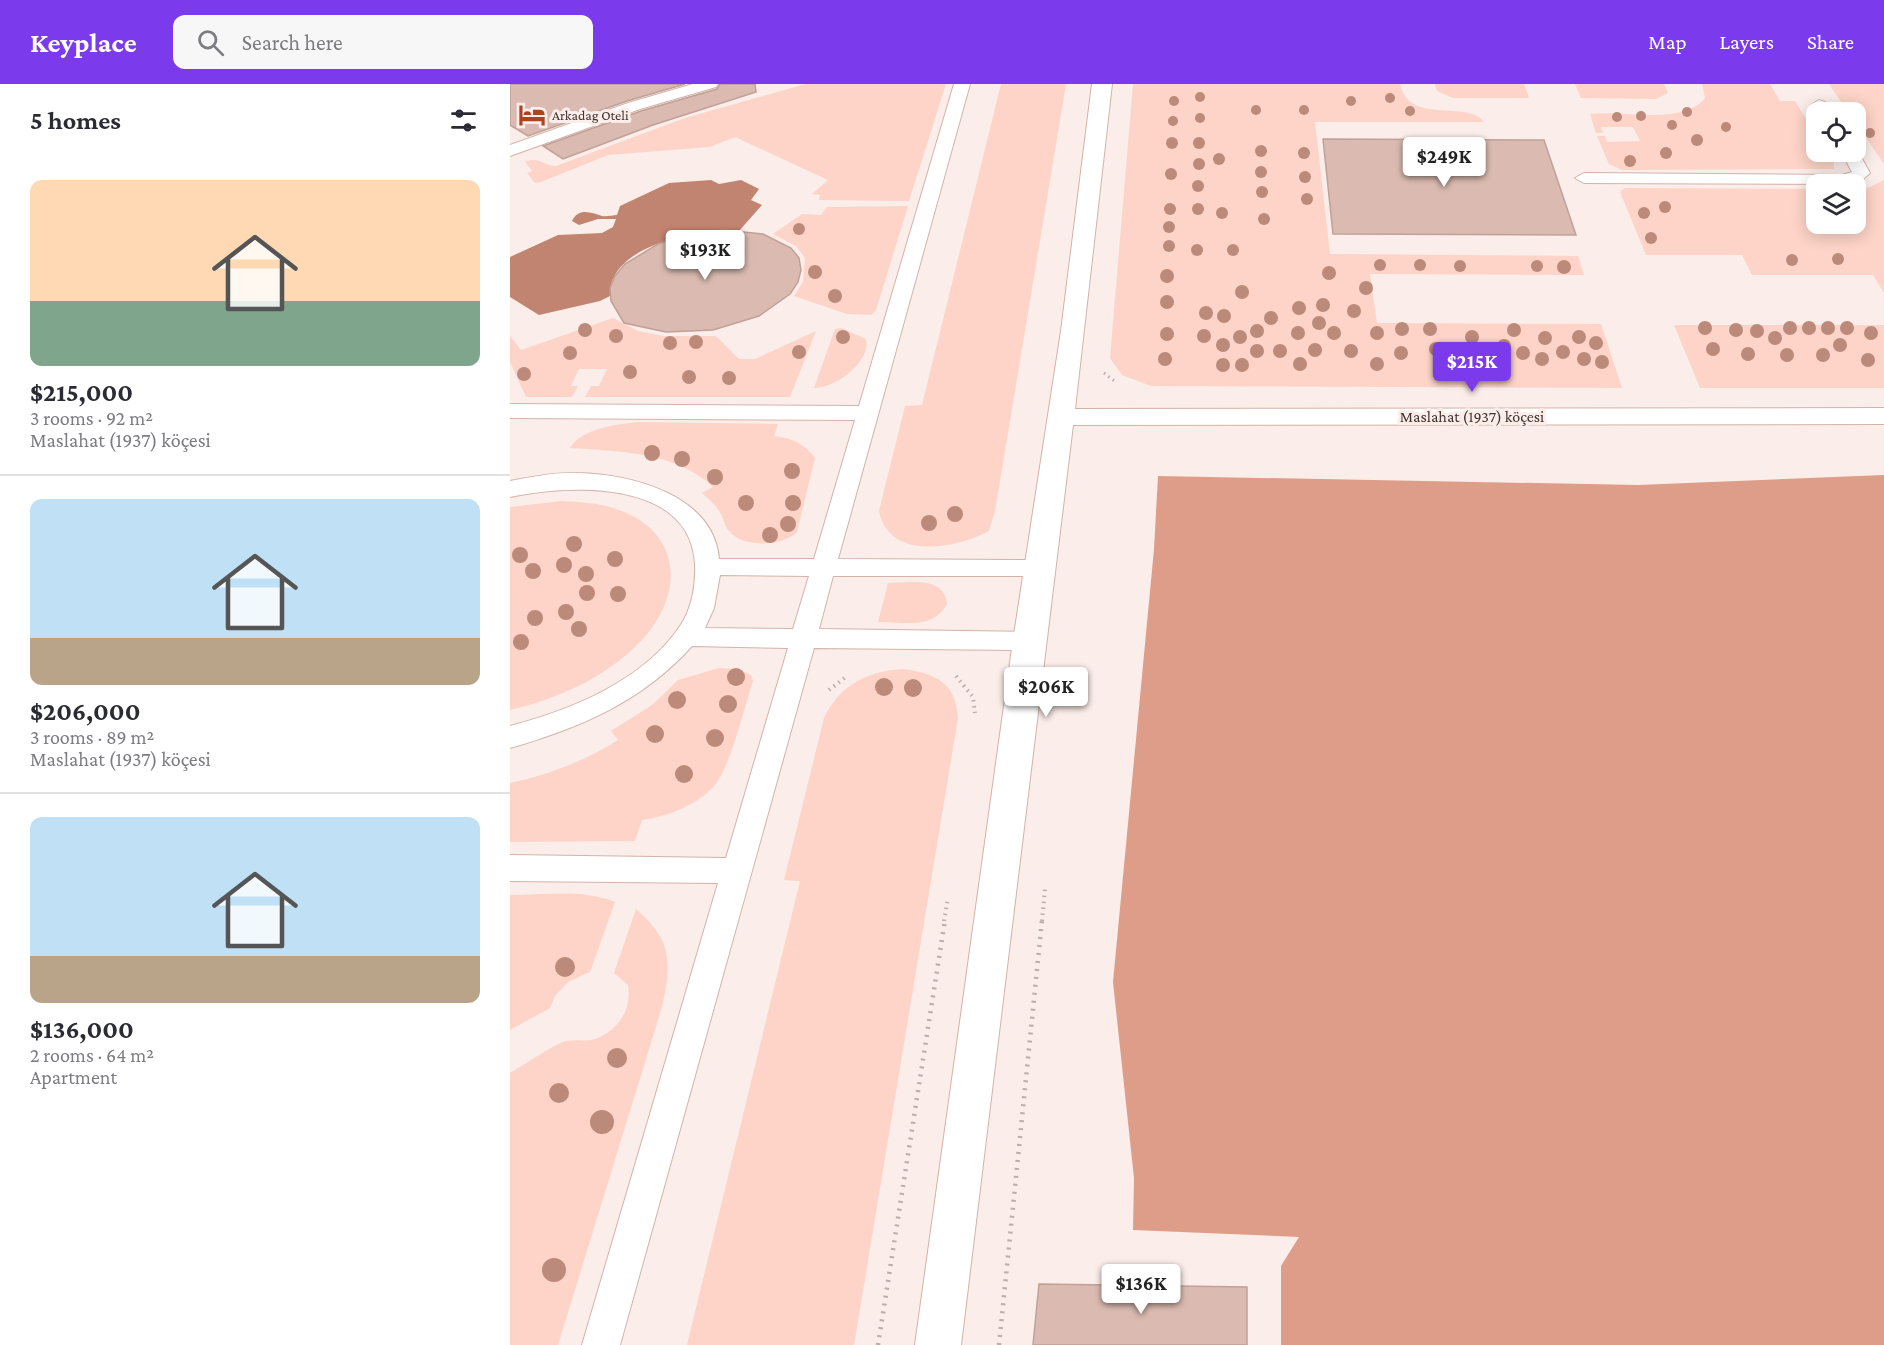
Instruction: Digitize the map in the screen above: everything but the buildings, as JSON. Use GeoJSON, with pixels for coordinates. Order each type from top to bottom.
{"type":"FeatureCollection","features":[{"type":"Feature","properties":{"kind":"street"},"geometry":{"type":"LineString","coordinates":[[938,1345],[1029,641],[1061,417],[1102,84]]}},
{"type":"Feature","properties":{"kind":"street","name":"Maslahat (1937) köçesi"},"geometry":{"type":"LineString","coordinates":[[1061,417],[1884,416]]}},
{"type":"Feature","properties":{"kind":"lane"},"geometry":{"type":"LineString","coordinates":[[510,151],[634,106],[710,84]]}},
{"type":"Feature","properties":{"kind":"lane"},"geometry":{"type":"LineString","coordinates":[[601,1345],[962,84]]}},
{"type":"Feature","properties":{"kind":"lane"},"geometry":{"type":"LineString","coordinates":[[1584,178],[1842,180],[1854,178],[1862,173],[1856,162]]}},
{"type":"Feature","properties":{"kind":"lane"},"geometry":{"type":"LineString","coordinates":[[510,411],[868,413]]}},
{"type":"Feature","properties":{"kind":"lane"},"geometry":{"type":"LineString","coordinates":[[510,489],[556,481],[612,482],[659,496],[693,521],[709,555],[706,596],[686,637],[639,681],[590,710],[510,737]]}},
{"type":"Feature","properties":{"kind":"lane"},"geometry":{"type":"LineString","coordinates":[[709,567],[1040,568]]}},
{"type":"Feature","properties":{"kind":"lane"},"geometry":{"type":"LineString","coordinates":[[686,637],[1029,641]]}},
{"type":"Feature","properties":{"kind":"lane"},"geometry":{"type":"LineString","coordinates":[[510,868],[737,871]]}},
{"type":"Feature","properties":{"kind":"path"},"geometry":{"type":"LineString","coordinates":[[1100,368],[1108,378],[1122,386]]}},
{"type":"Feature","properties":{"kind":"path"},"geometry":{"type":"LineString","coordinates":[[951,673],[961,680],[973,697],[976,719]]}},
{"type":"Feature","properties":{"kind":"path"},"geometry":{"type":"LineString","coordinates":[[826,693],[850,674]]}},
{"type":"Feature","properties":{"kind":"path"},"geometry":{"type":"LineString","coordinates":[[999,1345],[1045,888]]}},
{"type":"Feature","properties":{"kind":"path"},"geometry":{"type":"LineString","coordinates":[[878,1345],[950,889]]}},
{"type":"Feature","properties":{"kind":"shaded area"},"geometry":{"type":"Polygon","coordinates":[[[806,84],[946,84],[909,201],[819,200],[820,195],[812,194],[828,180],[735,137],[710,147],[608,155],[541,182],[535,183],[527,173],[532,171],[525,162],[530,160],[556,166],[685,118],[806,84]]]}},
{"type":"Feature","properties":{"kind":"shaded area"},"geometry":{"type":"Polygon","coordinates":[[[1001,84],[1066,84],[995,511],[989,531],[975,537],[942,546],[909,544],[896,538],[885,527],[879,511],[905,406],[922,405],[1001,84]]]}},
{"type":"Feature","properties":{"kind":"shaded area"},"geometry":{"type":"Polygon","coordinates":[[[1133,84],[1400,84],[1406,97],[1415,104],[1426,108],[1476,115],[1484,122],[1315,122],[1330,254],[1578,256],[1584,275],[1370,274],[1377,323],[1601,324],[1622,388],[1151,386],[1122,375],[1110,358],[1133,84]]]}},
{"type":"Feature","properties":{"kind":"shaded area"},"geometry":{"type":"Polygon","coordinates":[[[1435,84],[1524,84],[1529,98],[1453,98],[1437,91],[1435,84]]]}},
{"type":"Feature","properties":{"kind":"shaded area"},"geometry":{"type":"Polygon","coordinates":[[[1575,84],[1664,84],[1668,93],[1656,99],[1581,98],[1575,84]]]}},
{"type":"Feature","properties":{"kind":"shaded area"},"geometry":{"type":"Polygon","coordinates":[[[1702,84],[1770,84],[1780,101],[1795,101],[1806,119],[1806,162],[1834,162],[1834,169],[1622,170],[1609,164],[1597,136],[1605,136],[1607,142],[1640,141],[1633,127],[1601,127],[1603,133],[1596,133],[1590,114],[1668,114],[1695,107],[1705,98],[1702,84]]]}},
{"type":"Feature","properties":{"kind":"shaded area"},"geometry":{"type":"Polygon","coordinates":[[[1829,84],[1884,84],[1884,164],[1866,138],[1866,102],[1841,102],[1829,84]]]}},
{"type":"Feature","properties":{"kind":"shaded area"},"geometry":{"type":"Polygon","coordinates":[[[711,180],[719,184],[741,180],[759,189],[751,200],[762,205],[739,231],[681,237],[640,252],[624,264],[613,278],[610,296],[600,301],[539,315],[510,297],[510,257],[558,235],[602,233],[613,227],[616,219],[598,219],[579,225],[572,221],[578,214],[586,212],[604,216],[617,215],[620,206],[669,183],[711,180]]]}},
{"type":"Feature","properties":{"kind":"shaded area"},"geometry":{"type":"Polygon","coordinates":[[[1884,180],[1884,293],[1873,275],[1752,275],[1742,255],[1646,255],[1620,192],[1625,188],[1806,189],[1806,234],[1866,234],[1866,188],[1884,180]]]}},
{"type":"Feature","properties":{"kind":"shaded area"},"geometry":{"type":"Polygon","coordinates":[[[908,206],[876,310],[871,315],[847,314],[794,296],[803,282],[805,258],[796,246],[773,234],[802,214],[821,215],[827,207],[908,206]]]}},
{"type":"Feature","properties":{"kind":"shaded area"},"geometry":{"type":"Polygon","coordinates":[[[613,318],[638,331],[663,336],[716,336],[739,359],[755,359],[816,331],[790,397],[585,397],[591,386],[599,386],[607,369],[579,369],[571,386],[578,386],[572,397],[526,397],[510,362],[510,336],[521,350],[613,318]]]}},
{"type":"Feature","properties":{"kind":"shaded area"},"geometry":{"type":"Polygon","coordinates":[[[1674,325],[1884,325],[1884,388],[1700,388],[1674,325]]]}},
{"type":"Feature","properties":{"kind":"shaded area"},"geometry":{"type":"Polygon","coordinates":[[[841,328],[866,339],[863,356],[858,365],[841,379],[823,387],[814,388],[835,329],[841,328]]]}},
{"type":"Feature","properties":{"kind":"shaded area"},"geometry":{"type":"Polygon","coordinates":[[[640,422],[778,424],[774,436],[798,442],[815,458],[797,532],[782,541],[773,543],[753,543],[743,540],[735,537],[729,531],[715,505],[702,493],[713,487],[698,475],[664,460],[646,456],[607,450],[570,448],[583,436],[601,428],[640,422]]]}},
{"type":"Feature","properties":{"kind":"shaded area"},"geometry":{"type":"Polygon","coordinates":[[[1884,475],[1884,1345],[1281,1345],[1281,1266],[1299,1237],[1133,1230],[1134,1178],[1113,982],[1154,549],[1158,476],[1638,485],[1884,475]]]}},
{"type":"Feature","properties":{"kind":"shaded area"},"geometry":{"type":"Polygon","coordinates":[[[562,501],[583,502],[616,509],[636,518],[652,530],[663,544],[669,560],[671,578],[668,596],[660,615],[648,633],[619,661],[567,691],[510,710],[510,507],[562,501]]]}},
{"type":"Feature","properties":{"kind":"shaded area"},"geometry":{"type":"Polygon","coordinates":[[[915,582],[933,585],[939,588],[947,604],[934,618],[926,621],[917,623],[878,622],[888,583],[915,582]]]}},
{"type":"Feature","properties":{"kind":"shaded area"},"geometry":{"type":"Polygon","coordinates":[[[719,668],[738,669],[751,675],[753,681],[726,764],[721,776],[708,792],[681,809],[642,820],[635,841],[510,842],[510,783],[566,766],[605,748],[618,740],[611,731],[652,705],[678,680],[719,668]]]}},
{"type":"Feature","properties":{"kind":"shaded area"},"geometry":{"type":"Polygon","coordinates":[[[902,669],[924,673],[942,682],[953,696],[958,718],[854,1345],[687,1345],[800,881],[784,880],[824,718],[838,697],[856,682],[877,673],[902,669]]]}},
{"type":"Feature","properties":{"kind":"shaded area"},"geometry":{"type":"Polygon","coordinates":[[[576,894],[590,895],[615,902],[590,972],[568,982],[555,996],[550,1008],[510,1030],[510,895],[576,894]]]}},
{"type":"Feature","properties":{"kind":"shaded area"},"geometry":{"type":"Polygon","coordinates":[[[636,909],[657,931],[666,953],[668,964],[662,1007],[558,1345],[510,1345],[510,1073],[562,1043],[570,1040],[595,1039],[611,1030],[622,1018],[628,1002],[628,985],[614,973],[636,909]]]}},
{"type":"Feature","properties":{"kind":"place","name":"Arkadag Oteli"},"geometry":{"type":"Point","coordinates":[532,115]}}]}
